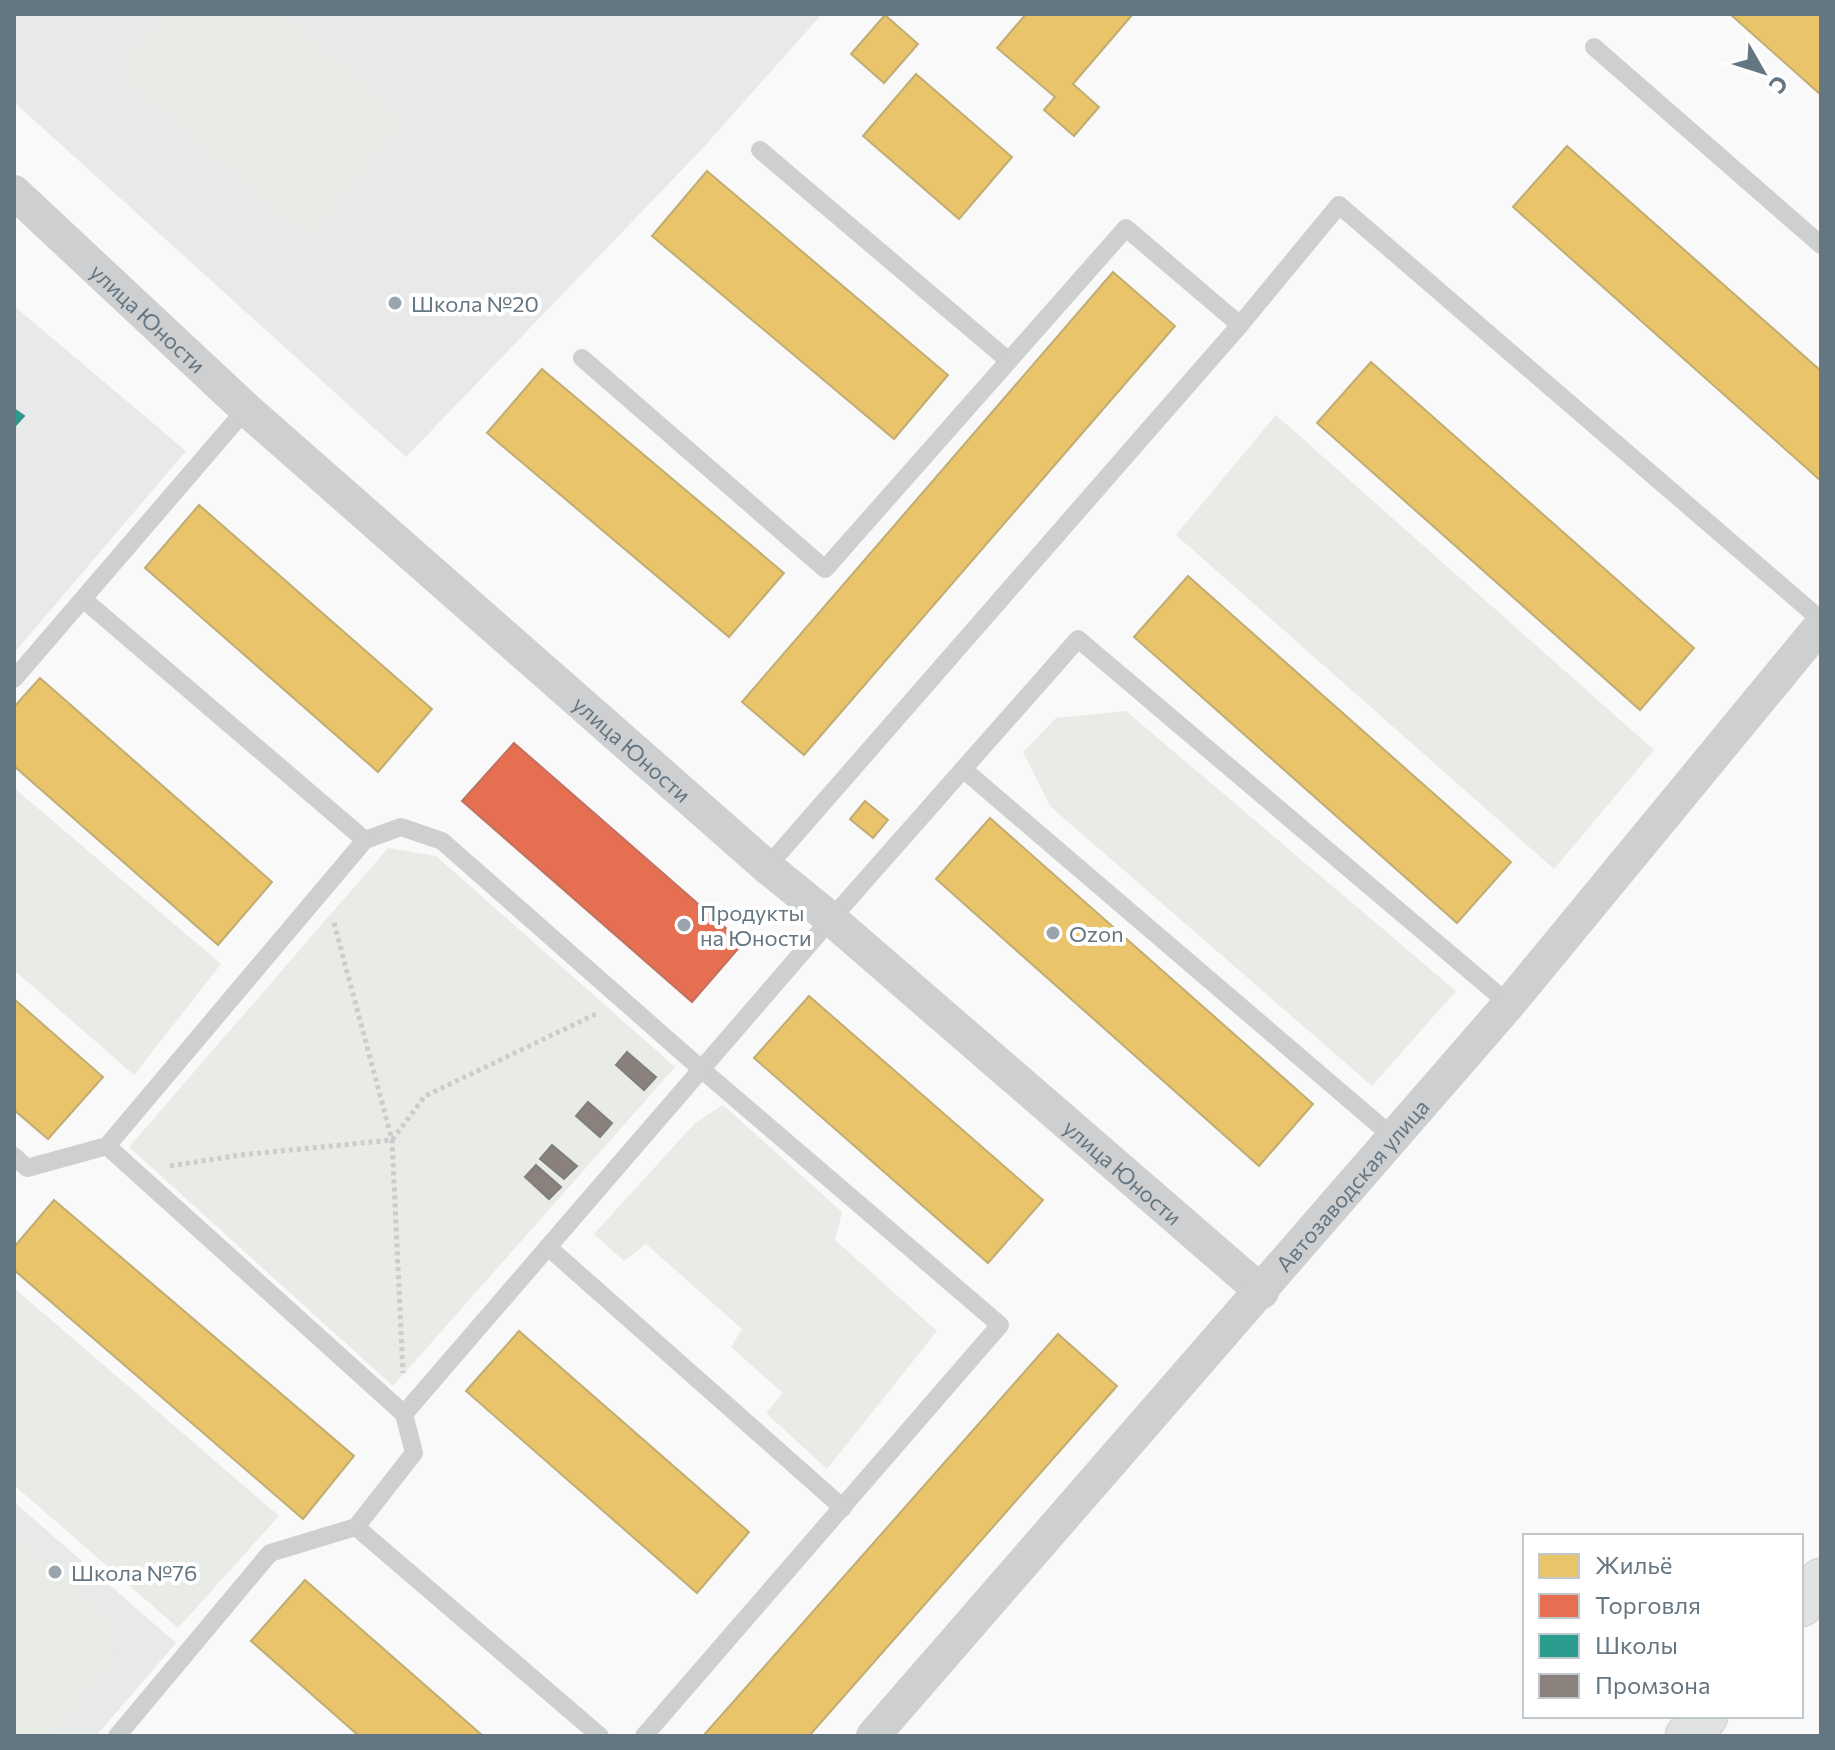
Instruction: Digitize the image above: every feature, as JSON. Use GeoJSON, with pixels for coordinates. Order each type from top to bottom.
{"type":"FeatureCollection","features":[{"type":"Feature","properties":{"kind":"street","name":"улица Юности"},"geometry":{"type":"LineString","coordinates":[[14,192],[246,409],[767,867],[1262,1292]]}},
{"type":"Feature","properties":{"kind":"street","name":"Автозаводская улица"},"geometry":{"type":"LineString","coordinates":[[873,1736],[1262,1292],[1509,1004],[1821,623]]}},
{"type":"Feature","properties":{"kind":"street"},"geometry":{"type":"LineString","coordinates":[[1803,1602],[1821,1581]]}},
{"type":"Feature","properties":{"kind":"street"},"geometry":{"type":"LineString","coordinates":[[1688,1736],[1703,1718]]}},
{"type":"Feature","properties":{"kind":"lane"},"geometry":{"type":"LineString","coordinates":[[1594,47],[1821,245]]}},
{"type":"Feature","properties":{"kind":"lane"},"geometry":{"type":"LineString","coordinates":[[760,150],[1009,361]]}},
{"type":"Feature","properties":{"kind":"lane"},"geometry":{"type":"LineString","coordinates":[[767,867],[1240,325],[1339,205],[1821,623]]}},
{"type":"Feature","properties":{"kind":"lane"},"geometry":{"type":"LineString","coordinates":[[582,358],[825,569],[1126,228],[1240,325]]}},
{"type":"Feature","properties":{"kind":"lane"},"geometry":{"type":"LineString","coordinates":[[14,679],[246,409]]}},
{"type":"Feature","properties":{"kind":"lane"},"geometry":{"type":"LineString","coordinates":[[83,599],[365,840]]}},
{"type":"Feature","properties":{"kind":"lane"},"geometry":{"type":"LineString","coordinates":[[404,1414],[700,1068],[1078,639],[1509,1004]]}},
{"type":"Feature","properties":{"kind":"lane"},"geometry":{"type":"LineString","coordinates":[[963,769],[1393,1137]]}},
{"type":"Feature","properties":{"kind":"lane"},"geometry":{"type":"LineString","coordinates":[[14,1156],[27,1168],[107,1146],[365,840],[401,827],[442,841],[700,1068],[1000,1325],[644,1736]]}},
{"type":"Feature","properties":{"kind":"lane"},"geometry":{"type":"LineString","coordinates":[[107,1146],[404,1414],[414,1453],[356,1527],[270,1553],[117,1736]]}},
{"type":"Feature","properties":{"kind":"lane"},"geometry":{"type":"LineString","coordinates":[[548,1247],[843,1508]]}},
{"type":"Feature","properties":{"kind":"lane"},"geometry":{"type":"LineString","coordinates":[[356,1527],[600,1736]]}},
{"type":"Feature","properties":{"kind":"path"},"geometry":{"type":"LineString","coordinates":[[339,909],[334,922],[392,1140],[404,1414]]}},
{"type":"Feature","properties":{"kind":"path"},"geometry":{"type":"LineString","coordinates":[[135,1171],[240,1155],[392,1140],[425,1096],[624,1000]]}},
{"type":"Feature","properties":{"kind":"shaded area","name":"Школа №20"},"geometry":{"type":"Polygon","coordinates":[[[14,14],[822,14],[701,150],[406,457],[14,102],[14,14]]]}},
{"type":"Feature","properties":{"kind":"shaded area"},"geometry":{"type":"Polygon","coordinates":[[[166,14],[283,14],[405,121],[307,237],[116,72],[166,14]]]}},
{"type":"Feature","properties":{"kind":"shaded area"},"geometry":{"type":"Polygon","coordinates":[[[14,306],[186,451],[14,653],[14,306]]]}},
{"type":"Feature","properties":{"kind":"shaded area"},"geometry":{"type":"Polygon","coordinates":[[[1276,415],[1654,750],[1554,869],[1176,535],[1276,415]]]}},
{"type":"Feature","properties":{"kind":"shaded area"},"geometry":{"type":"Polygon","coordinates":[[[1126,711],[1456,991],[1372,1086],[1051,807],[1023,752],[1056,718],[1126,711]]]}},
{"type":"Feature","properties":{"kind":"shaded area"},"geometry":{"type":"Polygon","coordinates":[[[14,788],[221,964],[134,1075],[14,970],[14,788]]]}},
{"type":"Feature","properties":{"kind":"shaded area"},"geometry":{"type":"Polygon","coordinates":[[[388,848],[436,856],[675,1067],[393,1386],[129,1147],[388,848]]]}},
{"type":"Feature","properties":{"kind":"shaded area"},"geometry":{"type":"Polygon","coordinates":[[[723,1105],[842,1212],[835,1240],[937,1331],[827,1469],[766,1413],[783,1393],[731,1347],[742,1329],[646,1244],[624,1261],[594,1234],[695,1123],[723,1105]]]}},
{"type":"Feature","properties":{"kind":"shaded area"},"geometry":{"type":"Polygon","coordinates":[[[14,1288],[279,1516],[178,1628],[14,1485],[14,1288]]]}},
{"type":"Feature","properties":{"kind":"shaded area","name":"Школа №76"},"geometry":{"type":"Polygon","coordinates":[[[14,1502],[176,1643],[96,1736],[14,1736],[14,1502]]]}},
{"type":"Feature","properties":{"kind":"shaded area"},"geometry":{"type":"Polygon","coordinates":[[[14,1539],[21,1541],[95,1604],[110,1625],[113,1637],[111,1654],[103,1671],[47,1736],[14,1736],[14,1539]]]}},
{"type":"Feature","properties":{"kind":"building: Жильё"},"geometry":{"type":"Polygon","coordinates":[[[1026,14],[1133,14],[1073,84],[1099,107],[1074,136],[1044,110],[1055,97],[997,48],[1026,14]]]}},
{"type":"Feature","properties":{"kind":"building: Жильё"},"geometry":{"type":"Polygon","coordinates":[[[1730,14],[1821,14],[1821,95],[1730,14]]]}},
{"type":"Feature","properties":{"kind":"building: Жильё"},"geometry":{"type":"Polygon","coordinates":[[[885,15],[918,44],[884,83],[851,54],[885,15]]]}},
{"type":"Feature","properties":{"kind":"building: Жильё"},"geometry":{"type":"Polygon","coordinates":[[[916,74],[1012,157],[959,219],[863,136],[916,74]]]}},
{"type":"Feature","properties":{"kind":"building: Жильё"},"geometry":{"type":"Polygon","coordinates":[[[1567,146],[1821,371],[1821,481],[1513,207],[1567,146]]]}},
{"type":"Feature","properties":{"kind":"building: Жильё"},"geometry":{"type":"Polygon","coordinates":[[[707,171],[948,375],[894,439],[652,236],[707,171]]]}},
{"type":"Feature","properties":{"kind":"building: Жильё"},"geometry":{"type":"Polygon","coordinates":[[[1113,272],[1175,326],[804,755],[742,702],[1113,272]]]}},
{"type":"Feature","properties":{"kind":"building: Жильё"},"geometry":{"type":"Polygon","coordinates":[[[1371,362],[1694,648],[1640,710],[1317,423],[1371,362]]]}},
{"type":"Feature","properties":{"kind":"building: Жильё"},"geometry":{"type":"Polygon","coordinates":[[[542,369],[784,573],[729,637],[487,433],[542,369]]]}},
{"type":"Feature","properties":{"kind":"building: Жильё"},"geometry":{"type":"Polygon","coordinates":[[[199,505],[432,709],[378,772],[145,568],[199,505]]]}},
{"type":"Feature","properties":{"kind":"building: Жильё"},"geometry":{"type":"Polygon","coordinates":[[[1188,576],[1511,862],[1457,923],[1134,637],[1188,576]]]}},
{"type":"Feature","properties":{"kind":"building: Жильё"},"geometry":{"type":"Polygon","coordinates":[[[40,678],[272,882],[218,945],[14,766],[14,707],[40,678]]]}},
{"type":"Feature","properties":{"kind":"building: Жильё"},"geometry":{"type":"Polygon","coordinates":[[[865,801],[888,820],[873,838],[850,819],[865,801]]]}},
{"type":"Feature","properties":{"kind":"building: Жильё"},"geometry":{"type":"Polygon","coordinates":[[[990,818],[1313,1104],[1259,1166],[936,879],[990,818]]]}},
{"type":"Feature","properties":{"kind":"building: Жильё"},"geometry":{"type":"Polygon","coordinates":[[[809,996],[1043,1200],[988,1263],[754,1058],[809,996]]]}},
{"type":"Feature","properties":{"kind":"building: Жильё"},"geometry":{"type":"Polygon","coordinates":[[[14,999],[103,1077],[48,1139],[14,1110],[14,999]]]}},
{"type":"Feature","properties":{"kind":"building: Жильё"},"geometry":{"type":"Polygon","coordinates":[[[54,1200],[354,1456],[303,1519],[14,1270],[14,1247],[54,1200]]]}},
{"type":"Feature","properties":{"kind":"building: Жильё"},"geometry":{"type":"Polygon","coordinates":[[[519,1331],[749,1532],[697,1593],[466,1391],[519,1331]]]}},
{"type":"Feature","properties":{"kind":"building: Жильё"},"geometry":{"type":"Polygon","coordinates":[[[1058,1334],[1117,1386],[809,1736],[703,1736],[1058,1334]]]}},
{"type":"Feature","properties":{"kind":"building: Жильё"},"geometry":{"type":"Polygon","coordinates":[[[305,1580],[483,1736],[359,1736],[251,1641],[305,1580]]]}},
{"type":"Feature","properties":{"kind":"building: Торговля"},"geometry":{"type":"Polygon","coordinates":[[[514,743],[743,943],[692,1002],[462,801],[514,743]]]}},
{"type":"Feature","properties":{"kind":"building: Школы"},"geometry":{"type":"Polygon","coordinates":[[[14,409],[24,416],[14,427],[14,409]]]}},
{"type":"Feature","properties":{"kind":"building: Промзона"},"geometry":{"type":"Polygon","coordinates":[[[627,1052],[656,1077],[644,1090],[616,1065],[627,1052]]]}},
{"type":"Feature","properties":{"kind":"building: Промзона"},"geometry":{"type":"Polygon","coordinates":[[[588,1102],[612,1123],[600,1137],[576,1116],[588,1102]]]}},
{"type":"Feature","properties":{"kind":"building: Промзона"},"geometry":{"type":"Polygon","coordinates":[[[552,1145],[577,1166],[564,1179],[540,1159],[552,1145]]]}},
{"type":"Feature","properties":{"kind":"building: Промзона"},"geometry":{"type":"Polygon","coordinates":[[[536,1165],[561,1187],[549,1199],[525,1177],[536,1165]]]}},
{"type":"Feature","properties":{"kind":"place","name":"Школа №20"},"geometry":{"type":"Point","coordinates":[395,303]}},
{"type":"Feature","properties":{"kind":"place","name":"Продукты на Юности"},"geometry":{"type":"Point","coordinates":[684,925]}},
{"type":"Feature","properties":{"kind":"place","name":"Ozon"},"geometry":{"type":"Point","coordinates":[1053,933]}},
{"type":"Feature","properties":{"kind":"place","name":"Школа №76"},"geometry":{"type":"Point","coordinates":[55,1572]}}]}
